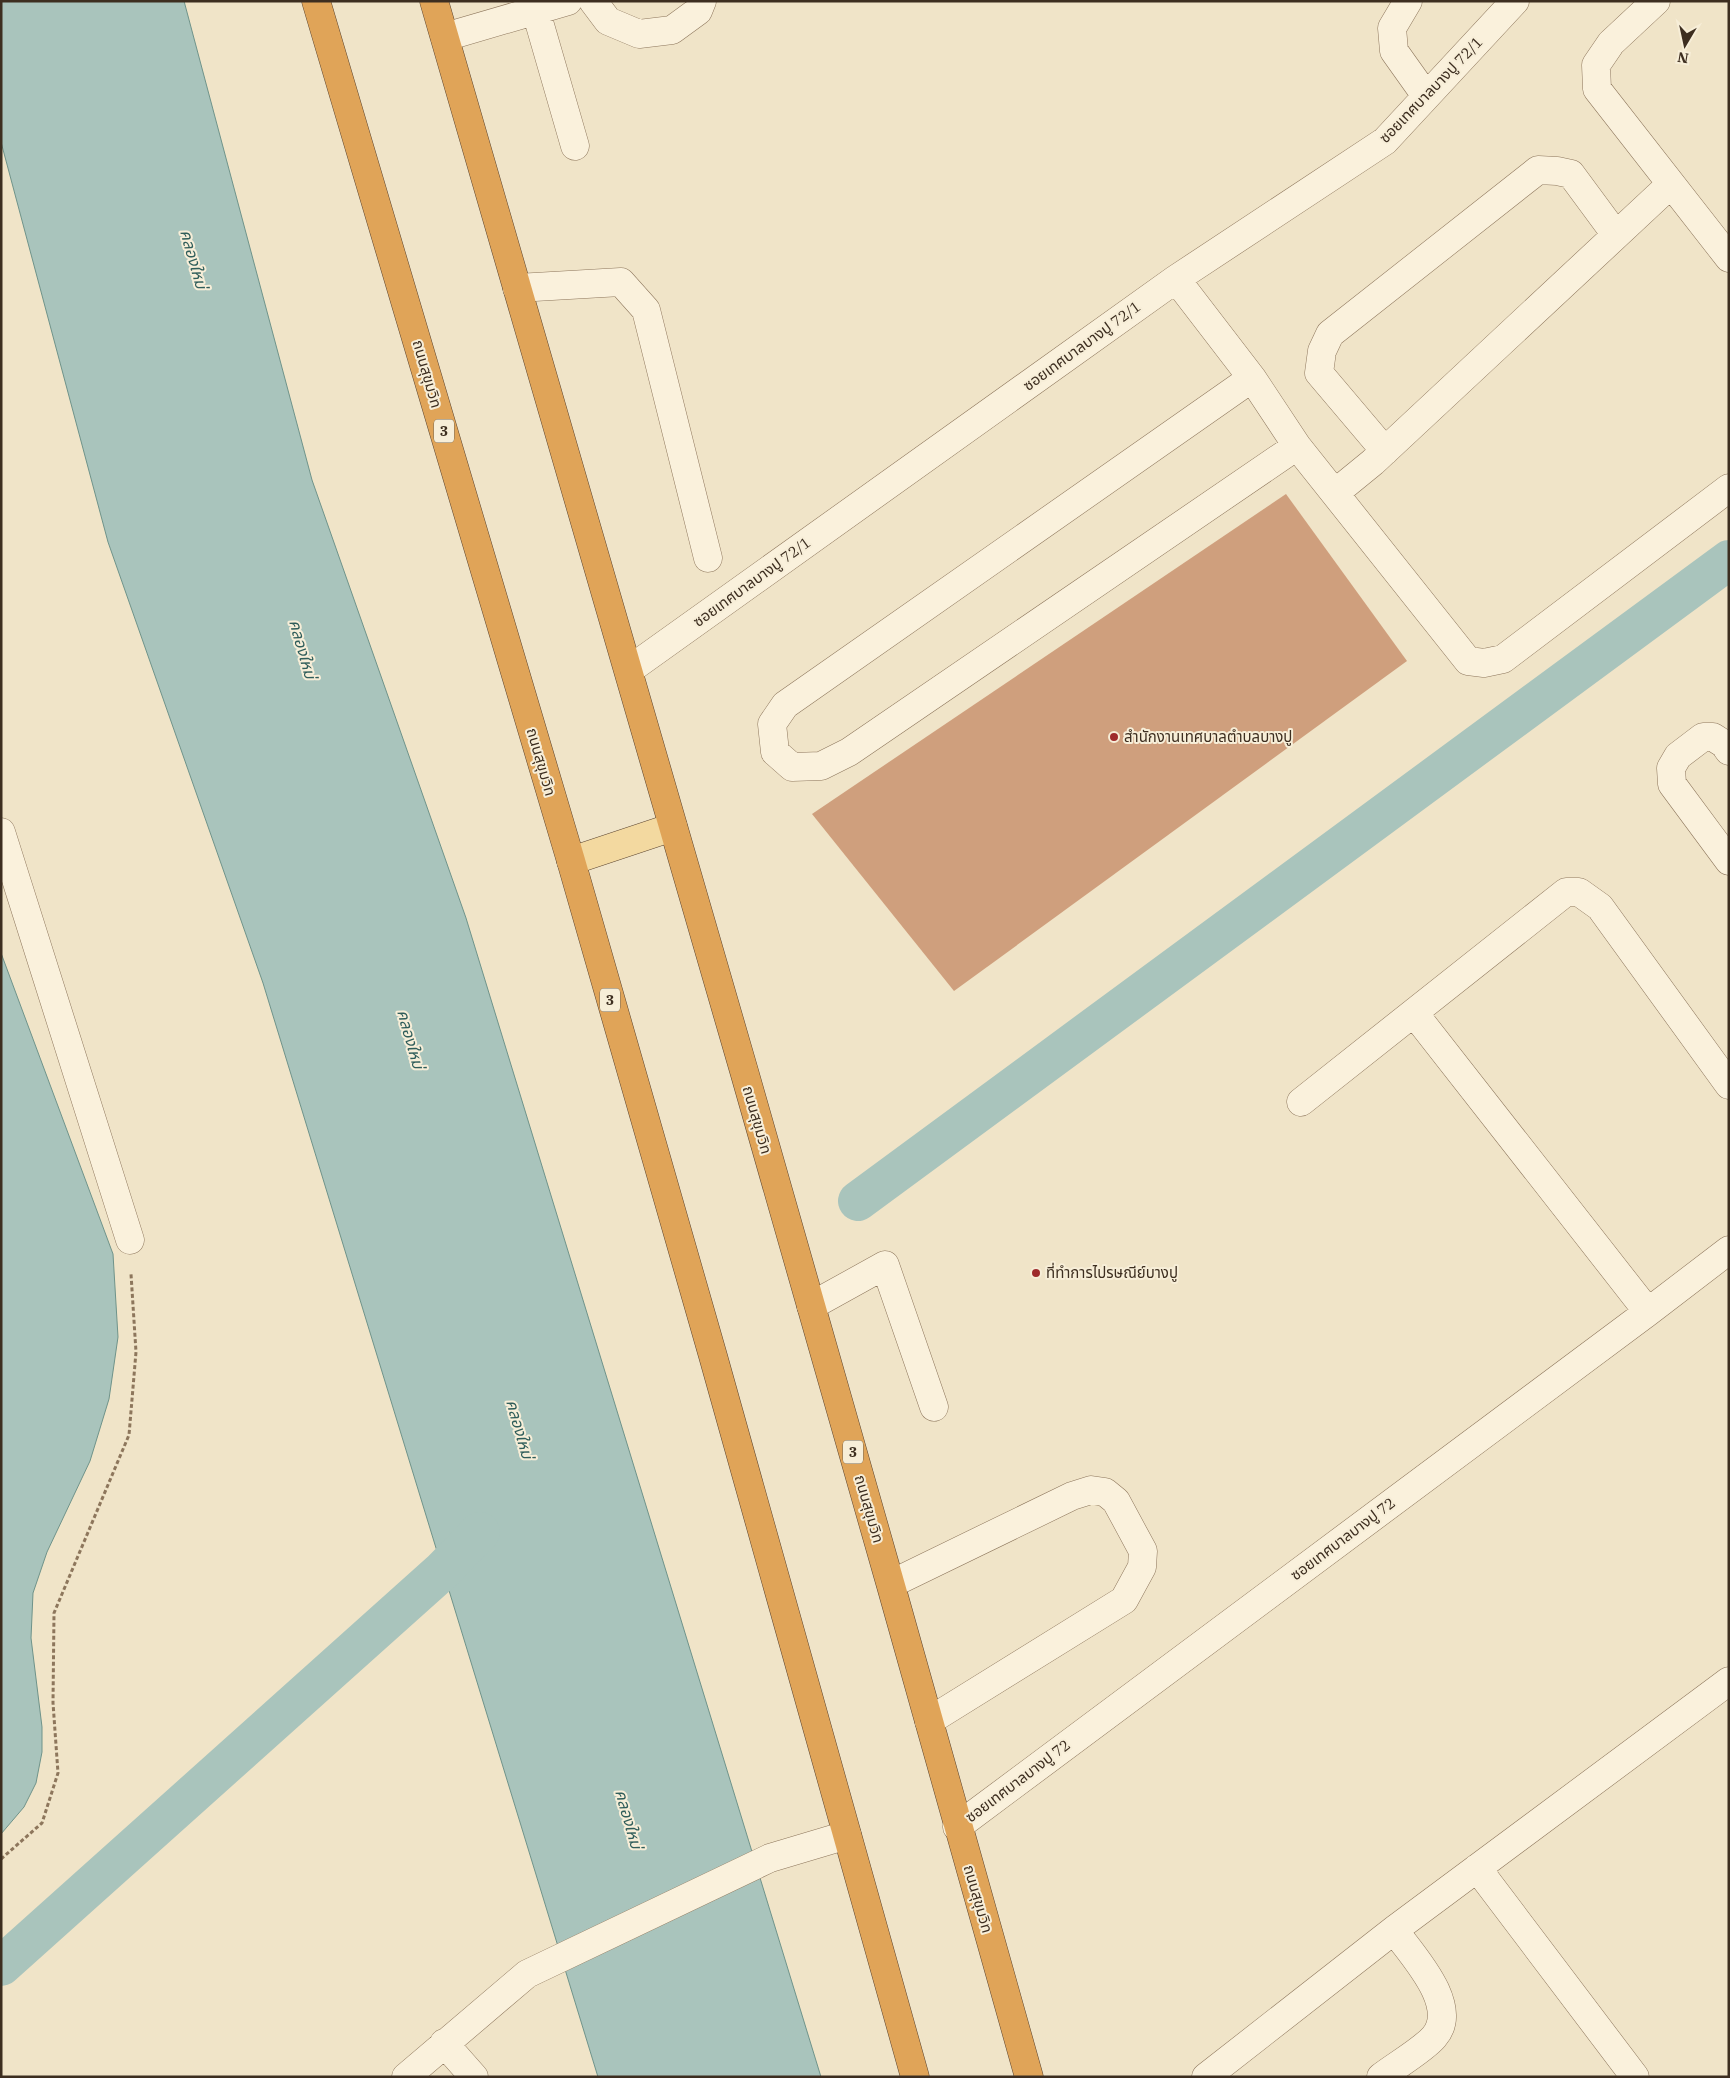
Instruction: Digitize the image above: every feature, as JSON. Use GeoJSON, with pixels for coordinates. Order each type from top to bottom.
{"type":"FeatureCollection","features":[{"type":"Feature","properties":{"kind":"highway","name":"ถนนสุขุมวิท"},"geometry":{"type":"LineString","coordinates":[[316,1],[571,862],[713,1356],[916,2077]]}},
{"type":"Feature","properties":{"kind":"highway","name":"ถนนสุขุมวิท"},"geometry":{"type":"LineString","coordinates":[[434,1],[629,670],[891,1584],[957,1826],[1029,2077]]}},
{"type":"Feature","properties":{"kind":"main road"},"geometry":{"type":"LineString","coordinates":[[571,862],[674,827]]}},
{"type":"Feature","properties":{"kind":"street"},"geometry":{"type":"LineString","coordinates":[[444,37],[534,6],[568,1]]}},
{"type":"Feature","properties":{"kind":"street"},"geometry":{"type":"LineString","coordinates":[[593,1],[608,21],[639,34],[672,30],[698,11],[702,1]]}},
{"type":"Feature","properties":{"kind":"street"},"geometry":{"type":"LineString","coordinates":[[1408,1],[1392,28],[1394,51],[1426,96]]}},
{"type":"Feature","properties":{"kind":"street","name":"ซอยเทศบาลบางปู 72/1"},"geometry":{"type":"LineString","coordinates":[[629,670],[1176,279],[1385,141],[1515,1]]}},
{"type":"Feature","properties":{"kind":"street"},"geometry":{"type":"LineString","coordinates":[[1656,1],[1611,43],[1596,64],[1597,89],[1729,258]]}},
{"type":"Feature","properties":{"kind":"street"},"geometry":{"type":"LineString","coordinates":[[534,6],[575,146]]}},
{"type":"Feature","properties":{"kind":"street"},"geometry":{"type":"LineString","coordinates":[[1385,451],[1319,373],[1322,351],[1330,334],[1538,170],[1571,174],[1616,235]]}},
{"type":"Feature","properties":{"kind":"street"},"geometry":{"type":"LineString","coordinates":[[1335,493],[1385,451],[1671,184]]}},
{"type":"Feature","properties":{"kind":"street"},"geometry":{"type":"LineString","coordinates":[[1176,279],[1252,378],[1297,446],[1468,662],[1484,663],[1503,659],[1729,488]]}},
{"type":"Feature","properties":{"kind":"street"},"geometry":{"type":"LineString","coordinates":[[517,288],[621,282],[646,310],[708,558]]}},
{"type":"Feature","properties":{"kind":"street"},"geometry":{"type":"LineString","coordinates":[[1252,378],[785,704],[772,724],[775,752],[792,767],[821,766],[849,752],[1297,446]]}},
{"type":"Feature","properties":{"kind":"street"},"geometry":{"type":"LineString","coordinates":[[1729,751],[1724,744],[1713,737],[1703,737],[1678,756],[1671,768],[1672,784],[1729,861]]}},
{"type":"Feature","properties":{"kind":"street"},"geometry":{"type":"LineString","coordinates":[[1,832],[130,1240]]}},
{"type":"Feature","properties":{"kind":"street"},"geometry":{"type":"LineString","coordinates":[[1301,1102],[1566,892],[1579,892],[1600,907],[1729,1085]]}},
{"type":"Feature","properties":{"kind":"street"},"geometry":{"type":"LineString","coordinates":[[1414,1013],[1648,1312]]}},
{"type":"Feature","properties":{"kind":"street","name":"ซอยเทศบาลบางปู 72"},"geometry":{"type":"LineString","coordinates":[[957,1826],[1729,1250]]}},
{"type":"Feature","properties":{"kind":"street"},"geometry":{"type":"LineString","coordinates":[[811,1306],[884,1266],[934,1407]]}},
{"type":"Feature","properties":{"kind":"street"},"geometry":{"type":"LineString","coordinates":[[891,1584],[1072,1496],[1091,1490],[1105,1492],[1116,1501],[1143,1551],[1142,1567],[1124,1600],[929,1721]]}},
{"type":"Feature","properties":{"kind":"street"},"geometry":{"type":"LineString","coordinates":[[1206,2077],[1394,1930],[1729,1681]]}},
{"type":"Feature","properties":{"kind":"street"},"geometry":{"type":"LineString","coordinates":[[406,2077],[527,1974],[770,1858],[847,1835]]}},
{"type":"Feature","properties":{"kind":"street"},"geometry":{"type":"LineString","coordinates":[[1477,1868],[1635,2077]]}},
{"type":"Feature","properties":{"kind":"street"},"geometry":{"type":"LineString","coordinates":[[1381,2077],[1434,2037],[1442,2018],[1441,2001],[1434,1986],[1394,1930]]}},
{"type":"Feature","properties":{"kind":"street"},"geometry":{"type":"LineString","coordinates":[[444,2043],[474,2077]]}},
{"type":"Feature","properties":{"kind":"path"},"geometry":{"type":"LineString","coordinates":[[1,1858],[42,1823],[58,1773],[53,1703],[54,1613],[130,1435],[136,1352],[130,1240]]}},
{"type":"Feature","properties":{"kind":"water","name":"คลองใหม่"},"geometry":{"type":"Polygon","coordinates":[[[1,1],[184,1],[312,480],[466,918],[821,2077],[598,2077],[263,983],[108,542],[1,142],[1,1]]]}},
{"type":"Feature","properties":{"kind":"water"},"geometry":{"type":"Polygon","coordinates":[[[1,953],[113,1254],[118,1337],[109,1399],[90,1461],[47,1552],[33,1593],[31,1638],[42,1727],[42,1752],[36,1783],[24,1807],[1,1834],[1,953]]]}},
{"type":"Feature","properties":{"kind":"building","name":"สำนักงานเทศบาลตำบลบางปู"},"geometry":{"type":"Polygon","coordinates":[[[1286,494],[1407,661],[954,991],[812,814],[1286,494]]]}},
{"type":"Feature","properties":{"kind":"waterway"},"geometry":{"type":"LineString","coordinates":[[858,1201],[1729,560]]}},
{"type":"Feature","properties":{"kind":"waterway"},"geometry":{"type":"LineString","coordinates":[[1,1966],[442,1571],[480,1532]]}},
{"type":"Feature","properties":{"kind":"place","name":"สำนักงานเทศบาลตำบลบางปู"},"geometry":{"type":"Point","coordinates":[1114,737]}},
{"type":"Feature","properties":{"kind":"place","name":"ที่ทำการไปรษณีย์บางปู"},"geometry":{"type":"Point","coordinates":[1036,1273]}}]}
